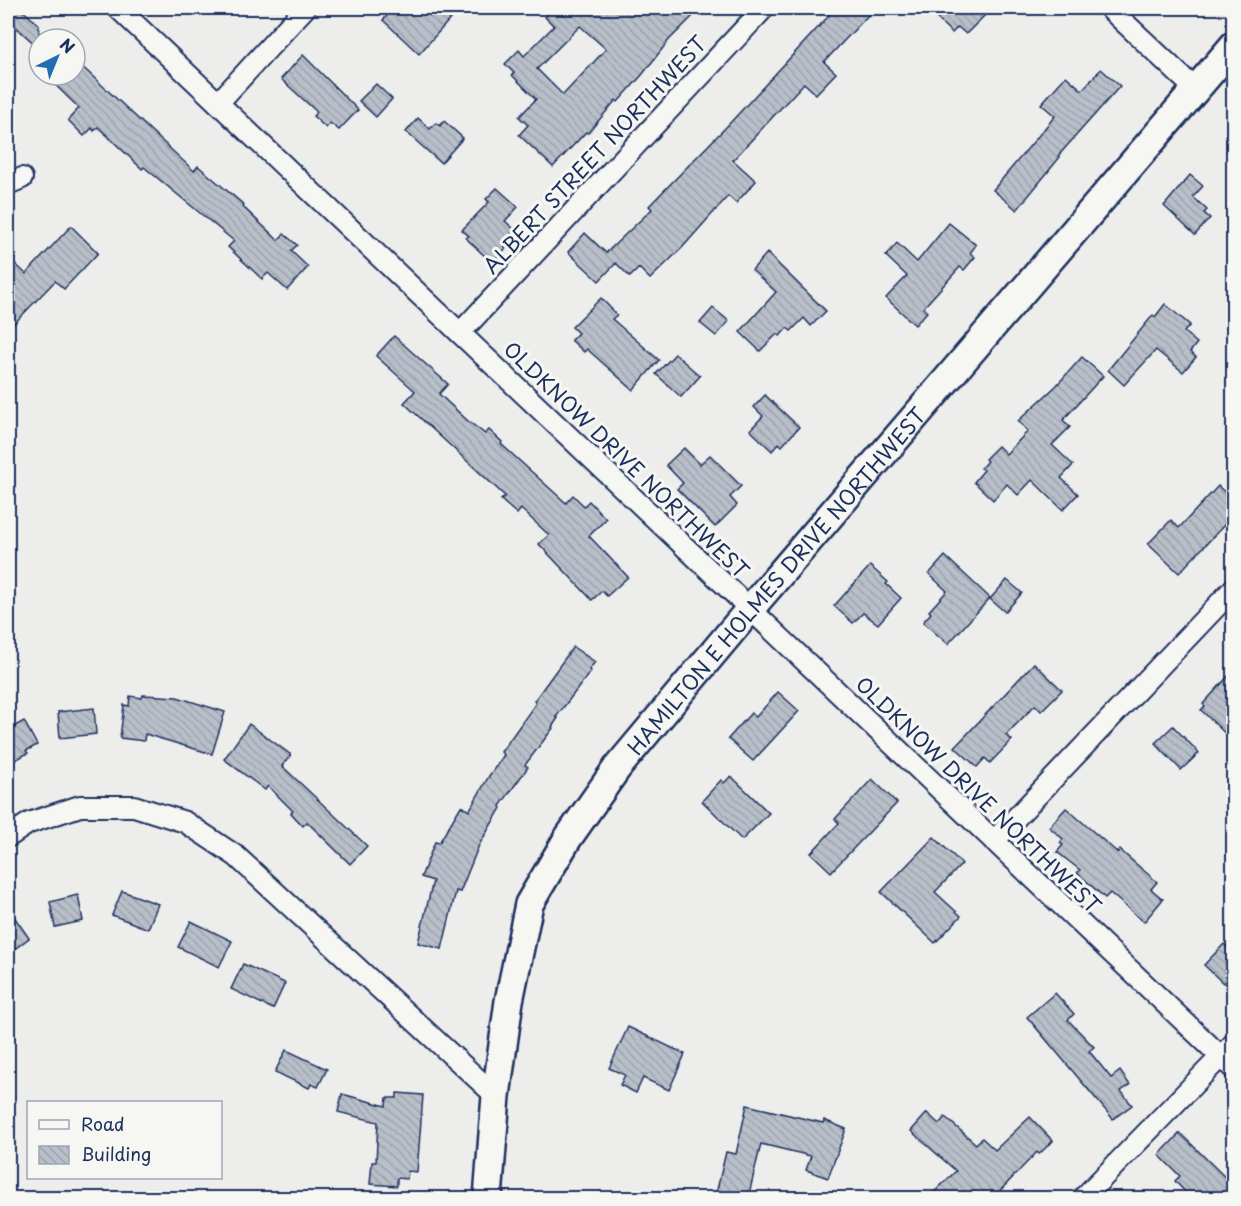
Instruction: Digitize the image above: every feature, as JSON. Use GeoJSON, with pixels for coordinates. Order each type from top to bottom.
{"type":"FeatureCollection","features":[{"type":"Feature","properties":{"kind":"main road","name":"HAMILTON E HOLMES DRIVE NORTHWEST"},"geometry":{"type":"LineString","coordinates":[[488,1198],[496,1096],[508,1000],[529,904],[568,838],[617,768],[750,609],[1233,45]]}},
{"type":"Feature","properties":{"kind":"street","name":"OLDKNOW DRIVE NORTHWEST"},"geometry":{"type":"LineString","coordinates":[[118,8],[994,841],[1229,1056]]}},
{"type":"Feature","properties":{"kind":"street"},"geometry":{"type":"LineString","coordinates":[[218,103],[305,8]]}},
{"type":"Feature","properties":{"kind":"street","name":"ALBERT STREET NORTHWEST"},"geometry":{"type":"LineString","coordinates":[[460,333],[764,8]]}},
{"type":"Feature","properties":{"kind":"street"},"geometry":{"type":"LineString","coordinates":[[1109,8],[1196,90]]}},
{"type":"Feature","properties":{"kind":"street"},"geometry":{"type":"LineString","coordinates":[[994,841],[1233,588]]}},
{"type":"Feature","properties":{"kind":"street"},"geometry":{"type":"LineString","coordinates":[[8,837],[29,823],[80,806],[134,806],[185,822],[236,856],[496,1096]]}},
{"type":"Feature","properties":{"kind":"street"},"geometry":{"type":"LineString","coordinates":[[1083,1198],[1229,1056]]}},
{"type":"Feature","properties":{"kind":"building"},"geometry":{"type":"Polygon","coordinates":[[[8,8],[20,8],[39,27],[27,27],[27,37],[8,20],[8,8]]]}},
{"type":"Feature","properties":{"kind":"building"},"geometry":{"type":"Polygon","coordinates":[[[394,8],[460,8],[419,54],[383,20],[394,8]]]}},
{"type":"Feature","properties":{"kind":"building"},"geometry":{"type":"Polygon","coordinates":[[[554,8],[701,8],[669,40],[618,102],[616,100],[588,133],[586,132],[553,167],[519,135],[528,125],[519,117],[536,99],[512,75],[514,73],[505,64],[519,50],[524,56],[554,26],[545,17],[554,8]],[[580,26],[537,69],[563,95],[606,49],[580,26]]]}},
{"type":"Feature","properties":{"kind":"building"},"geometry":{"type":"Polygon","coordinates":[[[836,8],[875,8],[824,62],[836,73],[816,94],[804,83],[733,160],[756,181],[736,203],[728,196],[682,248],[650,279],[639,268],[630,277],[616,263],[599,281],[568,252],[585,233],[606,253],[652,209],[649,206],[729,124],[836,8]]]}},
{"type":"Feature","properties":{"kind":"building"},"geometry":{"type":"Polygon","coordinates":[[[926,8],[992,8],[966,34],[958,27],[952,33],[926,8]]]}},
{"type":"Feature","properties":{"kind":"building"},"geometry":{"type":"Polygon","coordinates":[[[303,55],[358,110],[339,130],[330,123],[326,128],[313,116],[317,112],[281,79],[303,55]]]}},
{"type":"Feature","properties":{"kind":"building"},"geometry":{"type":"Polygon","coordinates":[[[1101,69],[1120,86],[1058,156],[1060,157],[1017,210],[993,190],[1055,116],[1041,104],[1066,76],[1082,90],[1101,69]]]}},
{"type":"Feature","properties":{"kind":"building"},"geometry":{"type":"Polygon","coordinates":[[[87,71],[194,171],[198,166],[244,205],[243,207],[278,240],[284,234],[297,245],[291,251],[308,267],[287,290],[268,273],[262,279],[228,247],[234,241],[144,167],[142,169],[98,127],[94,131],[92,128],[84,136],[68,120],[79,108],[57,87],[87,87],[87,71]]]}},
{"type":"Feature","properties":{"kind":"building"},"geometry":{"type":"Polygon","coordinates":[[[376,84],[392,99],[376,117],[359,101],[376,84]]]}},
{"type":"Feature","properties":{"kind":"building"},"geometry":{"type":"Polygon","coordinates":[[[418,118],[430,129],[436,123],[440,126],[444,121],[463,138],[441,163],[406,132],[418,118]]]}},
{"type":"Feature","properties":{"kind":"building"},"geometry":{"type":"Polygon","coordinates":[[[1190,175],[1203,186],[1193,197],[1207,210],[1204,213],[1210,218],[1195,235],[1164,206],[1190,175]]]}},
{"type":"Feature","properties":{"kind":"building"},"geometry":{"type":"Polygon","coordinates":[[[497,188],[518,207],[505,221],[515,230],[502,243],[506,248],[492,263],[466,238],[469,236],[462,230],[489,202],[486,199],[497,188]]]}},
{"type":"Feature","properties":{"kind":"building"},"geometry":{"type":"Polygon","coordinates":[[[949,223],[976,245],[970,253],[975,257],[964,270],[960,267],[923,308],[927,312],[915,325],[886,298],[907,276],[886,256],[897,243],[917,262],[949,223]]]}},
{"type":"Feature","properties":{"kind":"building"},"geometry":{"type":"Polygon","coordinates":[[[71,226],[98,253],[64,289],[55,281],[8,330],[8,257],[26,274],[71,226]]]}},
{"type":"Feature","properties":{"kind":"building"},"geometry":{"type":"Polygon","coordinates":[[[767,253],[826,311],[811,326],[804,318],[791,331],[787,328],[780,336],[777,334],[760,351],[740,332],[776,292],[752,270],[767,253]]]}},
{"type":"Feature","properties":{"kind":"building"},"geometry":{"type":"Polygon","coordinates":[[[601,298],[617,315],[612,319],[659,360],[633,390],[587,349],[584,352],[571,340],[578,333],[572,327],[601,298]]]}},
{"type":"Feature","properties":{"kind":"building"},"geometry":{"type":"Polygon","coordinates":[[[1165,304],[1190,325],[1184,332],[1197,343],[1190,352],[1196,357],[1183,372],[1156,350],[1124,385],[1108,370],[1153,315],[1155,317],[1165,304]]]}},
{"type":"Feature","properties":{"kind":"building"},"geometry":{"type":"Polygon","coordinates":[[[713,308],[729,321],[716,336],[700,323],[713,308]]]}},
{"type":"Feature","properties":{"kind":"building"},"geometry":{"type":"Polygon","coordinates":[[[394,336],[448,384],[439,394],[467,420],[485,434],[489,430],[502,442],[501,444],[566,503],[573,495],[584,506],[589,501],[606,519],[589,536],[628,577],[607,596],[602,591],[592,600],[539,544],[549,535],[521,509],[517,514],[501,500],[505,496],[404,403],[415,391],[376,356],[394,336]]]}},
{"type":"Feature","properties":{"kind":"building"},"geometry":{"type":"Polygon","coordinates":[[[675,354],[700,376],[681,397],[656,374],[675,354]]]}},
{"type":"Feature","properties":{"kind":"building"},"geometry":{"type":"Polygon","coordinates":[[[1082,357],[1103,376],[1063,420],[1070,427],[1052,445],[1073,465],[1061,478],[1078,494],[1063,510],[1032,480],[1018,495],[1007,484],[993,500],[974,482],[984,470],[981,468],[987,461],[985,459],[998,446],[1006,454],[1028,431],[1018,421],[1056,386],[1082,357]]]}},
{"type":"Feature","properties":{"kind":"building"},"geometry":{"type":"Polygon","coordinates":[[[765,395],[799,427],[782,446],[779,443],[772,451],[750,430],[763,416],[754,407],[765,395]]]}},
{"type":"Feature","properties":{"kind":"building"},"geometry":{"type":"Polygon","coordinates":[[[684,448],[700,464],[710,455],[741,486],[730,497],[737,505],[715,527],[677,489],[683,483],[666,465],[684,448]]]}},
{"type":"Feature","properties":{"kind":"building"},"geometry":{"type":"Polygon","coordinates":[[[1218,486],[1233,500],[1233,509],[1225,518],[1228,521],[1179,573],[1148,544],[1171,520],[1179,528],[1218,486]]]}},
{"type":"Feature","properties":{"kind":"building"},"geometry":{"type":"Polygon","coordinates":[[[945,556],[990,598],[948,644],[923,622],[931,613],[929,611],[947,591],[929,574],[945,556]]]}},
{"type":"Feature","properties":{"kind":"building"},"geometry":{"type":"Polygon","coordinates":[[[870,566],[901,598],[878,624],[863,613],[853,623],[834,606],[870,566]]]}},
{"type":"Feature","properties":{"kind":"building"},"geometry":{"type":"Polygon","coordinates":[[[1007,580],[1022,593],[1005,612],[990,599],[1007,580]]]}},
{"type":"Feature","properties":{"kind":"building"},"geometry":{"type":"Polygon","coordinates":[[[573,647],[595,662],[589,670],[591,671],[556,717],[558,718],[553,728],[525,765],[528,767],[500,806],[501,808],[479,845],[460,892],[456,891],[442,949],[418,943],[433,881],[421,877],[435,842],[439,843],[461,806],[469,811],[504,755],[501,752],[573,647]]]}},
{"type":"Feature","properties":{"kind":"building"},"geometry":{"type":"Polygon","coordinates":[[[1034,663],[1062,690],[1041,711],[1035,705],[1006,735],[1012,740],[990,763],[985,758],[977,767],[955,747],[1034,663]]]}},
{"type":"Feature","properties":{"kind":"building"},"geometry":{"type":"Polygon","coordinates":[[[1233,671],[1233,741],[1201,710],[1205,706],[1203,704],[1233,671]]]}},
{"type":"Feature","properties":{"kind":"building"},"geometry":{"type":"Polygon","coordinates":[[[778,692],[799,711],[753,761],[728,739],[751,713],[756,717],[778,692]]]}},
{"type":"Feature","properties":{"kind":"building"},"geometry":{"type":"Polygon","coordinates":[[[143,695],[177,697],[225,712],[212,754],[145,734],[144,741],[120,738],[124,705],[129,706],[130,696],[142,698],[143,695]]]}},
{"type":"Feature","properties":{"kind":"building"},"geometry":{"type":"Polygon","coordinates":[[[94,708],[96,734],[60,738],[58,712],[94,708]]]}},
{"type":"Feature","properties":{"kind":"building"},"geometry":{"type":"Polygon","coordinates":[[[24,721],[37,745],[8,764],[8,730],[24,721]]]}},
{"type":"Feature","properties":{"kind":"building"},"geometry":{"type":"Polygon","coordinates":[[[249,724],[291,755],[282,766],[367,846],[350,864],[307,822],[303,826],[291,813],[293,811],[268,786],[265,790],[224,759],[249,724]]]}},
{"type":"Feature","properties":{"kind":"building"},"geometry":{"type":"Polygon","coordinates":[[[1173,726],[1199,753],[1181,770],[1155,743],[1173,726]]]}},
{"type":"Feature","properties":{"kind":"building"},"geometry":{"type":"Polygon","coordinates":[[[731,776],[769,813],[742,840],[702,801],[721,780],[724,783],[731,776]]]}},
{"type":"Feature","properties":{"kind":"building"},"geometry":{"type":"Polygon","coordinates":[[[872,779],[897,803],[831,872],[811,853],[839,823],[835,819],[872,779]]]}},
{"type":"Feature","properties":{"kind":"building"},"geometry":{"type":"Polygon","coordinates":[[[1066,808],[1118,853],[1120,850],[1157,882],[1151,889],[1163,899],[1144,922],[1110,893],[1105,898],[1077,873],[1080,870],[1057,852],[1063,845],[1060,843],[1063,839],[1049,827],[1066,808]]]}},
{"type":"Feature","properties":{"kind":"building"},"geometry":{"type":"Polygon","coordinates":[[[934,837],[962,864],[935,892],[961,916],[935,943],[881,892],[934,837]]]}},
{"type":"Feature","properties":{"kind":"building"},"geometry":{"type":"Polygon","coordinates":[[[122,891],[158,904],[148,929],[112,915],[122,891]]]}},
{"type":"Feature","properties":{"kind":"building"},"geometry":{"type":"Polygon","coordinates":[[[78,895],[83,921],[55,927],[50,902],[78,895]]]}},
{"type":"Feature","properties":{"kind":"building"},"geometry":{"type":"Polygon","coordinates":[[[8,908],[29,938],[8,954],[8,908]]]}},
{"type":"Feature","properties":{"kind":"building"},"geometry":{"type":"Polygon","coordinates":[[[191,921],[232,941],[219,967],[178,947],[191,921]]]}},
{"type":"Feature","properties":{"kind":"building"},"geometry":{"type":"Polygon","coordinates":[[[1224,944],[1233,953],[1233,973],[1223,983],[1204,965],[1224,944]]]}},
{"type":"Feature","properties":{"kind":"building"},"geometry":{"type":"Polygon","coordinates":[[[243,964],[285,983],[273,1009],[231,989],[243,964]]]}},
{"type":"Feature","properties":{"kind":"building"},"geometry":{"type":"Polygon","coordinates":[[[1055,993],[1074,1014],[1068,1020],[1094,1047],[1089,1051],[1111,1078],[1120,1071],[1130,1085],[1121,1091],[1132,1105],[1113,1119],[1027,1017],[1055,993]]]}},
{"type":"Feature","properties":{"kind":"building"},"geometry":{"type":"Polygon","coordinates":[[[628,1027],[685,1054],[669,1090],[643,1078],[636,1093],[620,1085],[625,1075],[609,1068],[628,1027]]]}},
{"type":"Feature","properties":{"kind":"building"},"geometry":{"type":"Polygon","coordinates":[[[286,1050],[327,1069],[318,1087],[311,1084],[309,1088],[275,1072],[286,1050]]]}},
{"type":"Feature","properties":{"kind":"building"},"geometry":{"type":"Polygon","coordinates":[[[397,1093],[423,1095],[417,1172],[408,1171],[407,1179],[397,1178],[397,1186],[370,1184],[372,1162],[376,1162],[378,1122],[338,1112],[342,1094],[386,1106],[387,1098],[397,1098],[397,1093]]]}},
{"type":"Feature","properties":{"kind":"building"},"geometry":{"type":"Polygon","coordinates":[[[747,1105],[823,1123],[824,1120],[846,1129],[828,1178],[806,1170],[811,1156],[761,1144],[748,1198],[715,1198],[726,1152],[736,1154],[747,1105]]]}},
{"type":"Feature","properties":{"kind":"building"},"geometry":{"type":"Polygon","coordinates":[[[927,1113],[939,1124],[945,1117],[976,1144],[982,1138],[995,1150],[1030,1117],[1053,1141],[1039,1154],[1037,1152],[993,1198],[928,1198],[956,1171],[911,1131],[927,1113]]]}},
{"type":"Feature","properties":{"kind":"building"},"geometry":{"type":"Polygon","coordinates":[[[1180,1133],[1233,1185],[1233,1198],[1191,1198],[1175,1181],[1180,1176],[1159,1155],[1180,1133]]]}}]}
